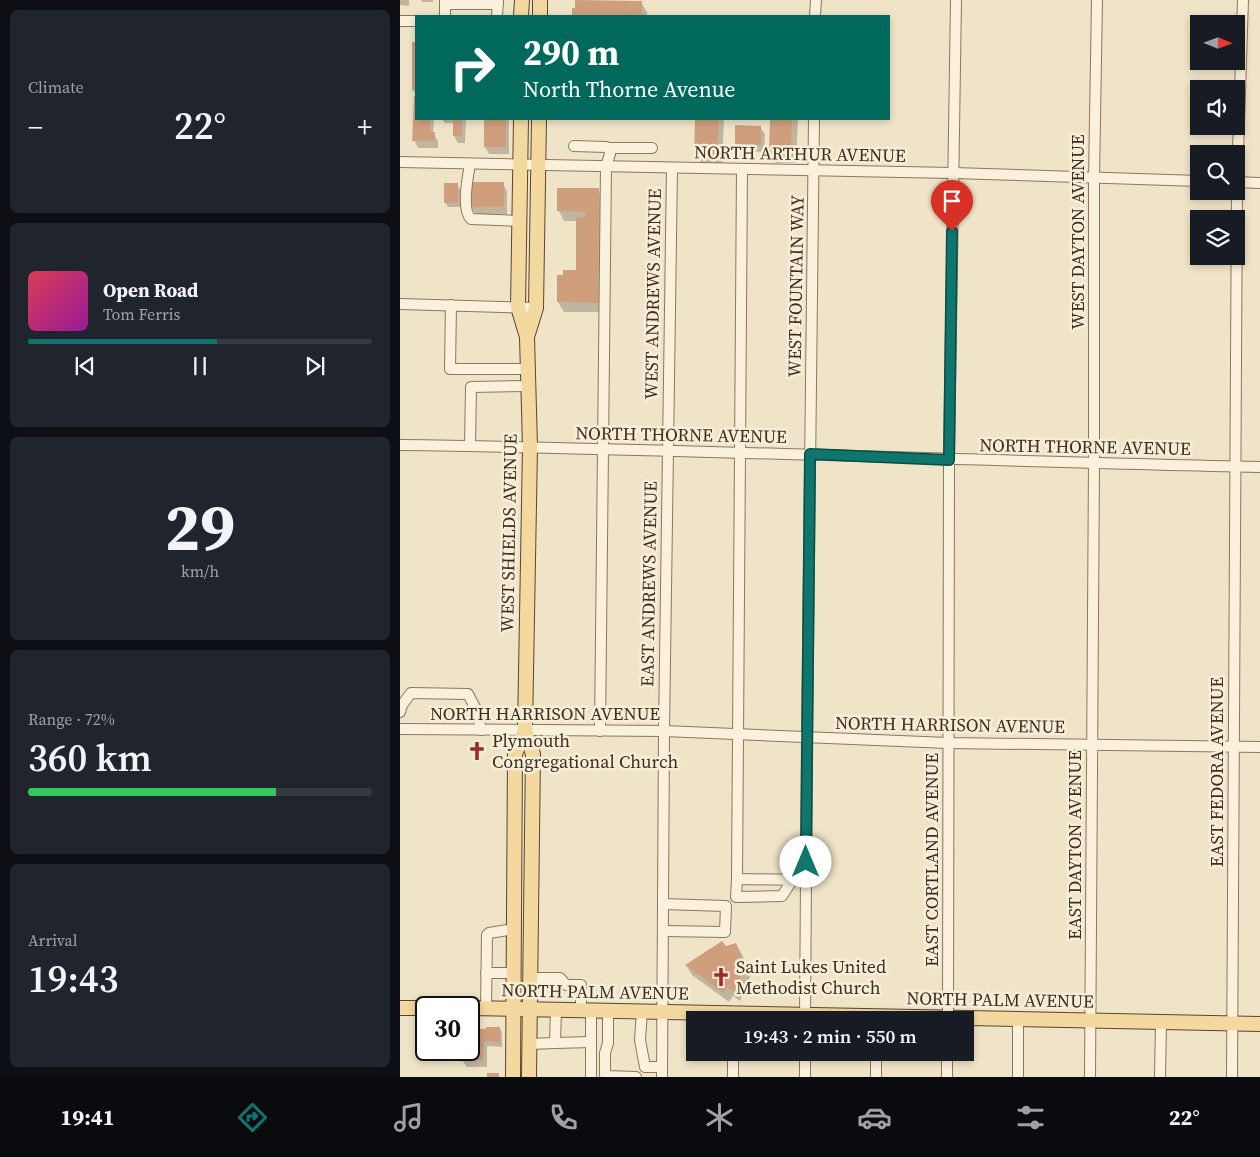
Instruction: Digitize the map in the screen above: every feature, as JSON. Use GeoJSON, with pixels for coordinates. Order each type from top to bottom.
{"type":"FeatureCollection","features":[{"type":"Feature","properties":{"kind":"main road"},"geometry":{"type":"LineString","coordinates":[[521,15],[522,0]]}},
{"type":"Feature","properties":{"kind":"main road"},"geometry":{"type":"LineString","coordinates":[[540,0],[540,15]]}},
{"type":"Feature","properties":{"kind":"main road","name":"WEST SHIELDS AVENUE"},"geometry":{"type":"LineString","coordinates":[[513,1077],[515,754],[524,730],[530,447],[527,337],[518,307],[521,120]]}},
{"type":"Feature","properties":{"kind":"main road","name":"WEST SHIELDS AVENUE"},"geometry":{"type":"LineString","coordinates":[[527,337],[536,308],[539,120]]}},
{"type":"Feature","properties":{"kind":"main road","name":"WEST SHIELDS AVENUE"},"geometry":{"type":"LineString","coordinates":[[524,730],[533,754],[529,1077]]}},
{"type":"Feature","properties":{"kind":"main road"},"geometry":{"type":"LineString","coordinates":[[400,1008],[415,1008]]}},
{"type":"Feature","properties":{"kind":"main road","name":"NORTH PALM AVENUE"},"geometry":{"type":"LineString","coordinates":[[480,1008],[608,1010],[686,1014]]}},
{"type":"Feature","properties":{"kind":"main road","name":"NORTH PALM AVENUE"},"geometry":{"type":"LineString","coordinates":[[974,1019],[1260,1024]]}},
{"type":"Feature","properties":{"kind":"street"},"geometry":{"type":"LineString","coordinates":[[815,15],[816,0]]}},
{"type":"Feature","properties":{"kind":"street","name":"EAST CORTLAND AVENUE"},"geometry":{"type":"LineString","coordinates":[[948,1011],[949,460],[956,0]]}},
{"type":"Feature","properties":{"kind":"street","name":"WEST DAYTON AVENUE"},"geometry":{"type":"LineString","coordinates":[[1094,464],[1094,179],[1097,0]]}},
{"type":"Feature","properties":{"kind":"street","name":"EAST FEDORA AVENUE"},"geometry":{"type":"LineString","coordinates":[[1238,145],[1243,0]]}},
{"type":"Feature","properties":{"kind":"street"},"geometry":{"type":"LineString","coordinates":[[445,15],[445,2],[498,2],[497,15]]}},
{"type":"Feature","properties":{"kind":"street"},"geometry":{"type":"LineString","coordinates":[[400,21],[415,21]]}},
{"type":"Feature","properties":{"kind":"street","name":"WEST FOUNTAIN WAY"},"geometry":{"type":"LineString","coordinates":[[806,1011],[814,120]]}},
{"type":"Feature","properties":{"kind":"street"},"geometry":{"type":"LineString","coordinates":[[574,146],[652,148]]}},
{"type":"Feature","properties":{"kind":"street"},"geometry":{"type":"LineString","coordinates":[[600,731],[606,166],[610,148]]}},
{"type":"Feature","properties":{"kind":"street","name":"NORTH ARTHUR AVENUE"},"geometry":{"type":"LineString","coordinates":[[400,162],[954,173],[1190,182]]}},
{"type":"Feature","properties":{"kind":"street"},"geometry":{"type":"LineString","coordinates":[[470,164],[467,179],[466,210],[468,217],[471,219],[520,221]]}},
{"type":"Feature","properties":{"kind":"street","name":"WEST ANDREWS AVENUE"},"geometry":{"type":"LineString","coordinates":[[667,451],[672,168]]}},
{"type":"Feature","properties":{"kind":"street"},"geometry":{"type":"LineString","coordinates":[[736,897],[739,735],[742,169]]}},
{"type":"Feature","properties":{"kind":"street"},"geometry":{"type":"LineString","coordinates":[[1245,182],[1260,183]]}},
{"type":"Feature","properties":{"kind":"street","name":"EAST FEDORA AVENUE"},"geometry":{"type":"LineString","coordinates":[[1232,1077],[1237,200]]}},
{"type":"Feature","properties":{"kind":"street"},"geometry":{"type":"LineString","coordinates":[[400,304],[536,308]]}},
{"type":"Feature","properties":{"kind":"street"},"geometry":{"type":"LineString","coordinates":[[451,306],[450,370],[528,370]]}},
{"type":"Feature","properties":{"kind":"street"},"geometry":{"type":"LineString","coordinates":[[470,446],[471,387],[528,386]]}},
{"type":"Feature","properties":{"kind":"street","name":"NORTH THORNE AVENUE"},"geometry":{"type":"LineString","coordinates":[[400,445],[1260,467]]}},
{"type":"Feature","properties":{"kind":"street","name":"EAST ANDREWS AVENUE"},"geometry":{"type":"LineString","coordinates":[[662,1072],[667,451]]}},
{"type":"Feature","properties":{"kind":"street","name":"EAST DAYTON AVENUE"},"geometry":{"type":"LineString","coordinates":[[1090,1077],[1094,464]]}},
{"type":"Feature","properties":{"kind":"street"},"geometry":{"type":"LineString","coordinates":[[400,712],[402,705],[411,693],[468,694],[477,711],[481,730]]}},
{"type":"Feature","properties":{"kind":"street","name":"NORTH HARRISON AVENUE"},"geometry":{"type":"LineString","coordinates":[[400,730],[664,731],[948,743],[1260,747]]}},
{"type":"Feature","properties":{"kind":"street"},"geometry":{"type":"LineString","coordinates":[[663,904],[726,906],[736,897],[782,896],[793,879]]}},
{"type":"Feature","properties":{"kind":"street"},"geometry":{"type":"LineString","coordinates":[[737,880],[806,880]]}},
{"type":"Feature","properties":{"kind":"street"},"geometry":{"type":"LineString","coordinates":[[663,931],[725,932],[726,906]]}},
{"type":"Feature","properties":{"kind":"street"},"geometry":{"type":"LineString","coordinates":[[486,1008],[487,935],[489,933],[514,929]]}},
{"type":"Feature","properties":{"kind":"street"},"geometry":{"type":"LineString","coordinates":[[486,973],[513,973]]}},
{"type":"Feature","properties":{"kind":"street"},"geometry":{"type":"LineString","coordinates":[[530,978],[560,978],[566,985],[581,985],[592,1042],[591,1077]]}},
{"type":"Feature","properties":{"kind":"street"},"geometry":{"type":"LineString","coordinates":[[555,1043],[556,1010]]}},
{"type":"Feature","properties":{"kind":"street"},"geometry":{"type":"LineString","coordinates":[[608,1010],[608,1044],[605,1053],[605,1075],[637,1077],[643,1074],[645,1067],[640,1040],[642,1011]]}},
{"type":"Feature","properties":{"kind":"street"},"geometry":{"type":"LineString","coordinates":[[1018,1020],[1018,1077]]}},
{"type":"Feature","properties":{"kind":"street"},"geometry":{"type":"LineString","coordinates":[[1160,1022],[1160,1077]]}},
{"type":"Feature","properties":{"kind":"street"},"geometry":{"type":"LineString","coordinates":[[530,1044],[592,1042]]}},
{"type":"Feature","properties":{"kind":"street"},"geometry":{"type":"LineString","coordinates":[[733,1061],[733,1077]]}},
{"type":"Feature","properties":{"kind":"street"},"geometry":{"type":"LineString","coordinates":[[804,1077],[805,1061]]}},
{"type":"Feature","properties":{"kind":"street"},"geometry":{"type":"LineString","coordinates":[[876,1061],[876,1077]]}},
{"type":"Feature","properties":{"kind":"street"},"geometry":{"type":"LineString","coordinates":[[947,1077],[948,1061]]}},
{"type":"Feature","properties":{"kind":"street"},"geometry":{"type":"LineString","coordinates":[[645,1067],[662,1072]]}},
{"type":"Feature","properties":{"kind":"building"},"geometry":{"type":"Polygon","coordinates":[[[575,0],[642,1],[642,15],[572,15],[572,8],[575,8],[575,0]]]}},
{"type":"Feature","properties":{"kind":"building"},"geometry":{"type":"Polygon","coordinates":[[[412,42],[415,42],[415,90],[412,90],[412,42]]]}},
{"type":"Feature","properties":{"kind":"building"},"geometry":{"type":"Polygon","coordinates":[[[415,96],[415,120],[430,120],[430,132],[435,132],[434,141],[412,141],[415,96]]]}},
{"type":"Feature","properties":{"kind":"building"},"geometry":{"type":"Polygon","coordinates":[[[453,120],[462,120],[462,136],[453,136],[453,120]]]}},
{"type":"Feature","properties":{"kind":"building"},"geometry":{"type":"Polygon","coordinates":[[[484,120],[506,120],[506,147],[484,147],[484,120]]]}},
{"type":"Feature","properties":{"kind":"building"},"geometry":{"type":"Polygon","coordinates":[[[695,120],[719,120],[717,153],[694,152],[695,120]]]}},
{"type":"Feature","properties":{"kind":"building"},"geometry":{"type":"Polygon","coordinates":[[[770,120],[792,120],[791,154],[769,153],[770,120]]]}},
{"type":"Feature","properties":{"kind":"building"},"geometry":{"type":"Polygon","coordinates":[[[735,125],[761,126],[761,145],[735,144],[735,125]]]}},
{"type":"Feature","properties":{"kind":"building"},"geometry":{"type":"Polygon","coordinates":[[[470,182],[504,182],[504,207],[469,207],[470,182]]]}},
{"type":"Feature","properties":{"kind":"building"},"geometry":{"type":"Polygon","coordinates":[[[444,183],[458,183],[458,203],[444,203],[444,183]]]}},
{"type":"Feature","properties":{"kind":"building"},"geometry":{"type":"Polygon","coordinates":[[[557,188],[599,188],[598,303],[557,302],[557,275],[563,275],[563,270],[576,270],[576,217],[585,217],[585,212],[557,211],[557,188]]]}},
{"type":"Feature","properties":{"kind":"building","name":"Saint Lukes United Methodist Church"},"geometry":{"type":"Polygon","coordinates":[[[722,941],[726,946],[736,943],[745,967],[734,992],[727,987],[723,993],[685,965],[722,941]]]}},
{"type":"Feature","properties":{"kind":"building"},"geometry":{"type":"Polygon","coordinates":[[[486,1027],[500,1027],[500,1043],[484,1041],[483,1060],[480,1060],[480,1029],[486,1029],[486,1027]]]}},
{"type":"Feature","properties":{"kind":"building"},"geometry":{"type":"Polygon","coordinates":[[[487,1073],[499,1073],[499,1077],[487,1077],[487,1073]]]}},
{"type":"Feature","properties":{"kind":"place","name":"Plymouth Congregational Church"},"geometry":{"type":"Point","coordinates":[477,751]}},
{"type":"Feature","properties":{"kind":"place","name":"Saint Lukes United Methodist Church"},"geometry":{"type":"Point","coordinates":[721,977]}},
{"type":"Feature","properties":{"kind":"route"},"geometry":{"type":"LineString","coordinates":[[806,862],[810,454],[949,460],[952,231]]}}]}
